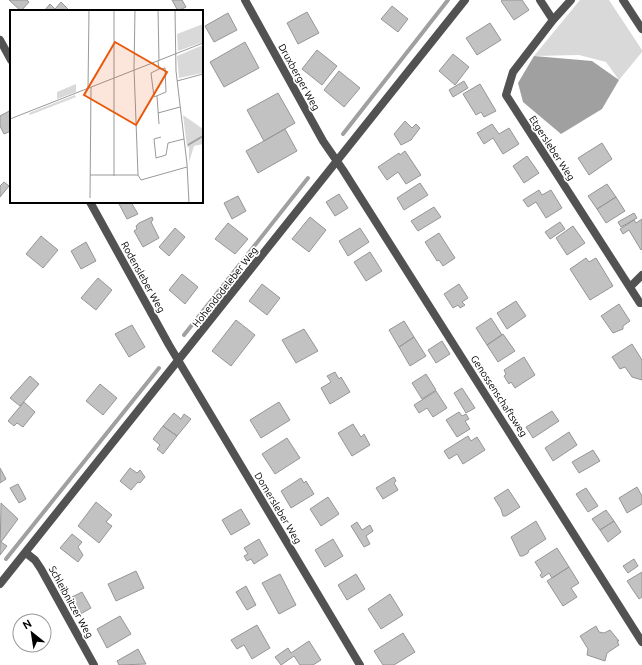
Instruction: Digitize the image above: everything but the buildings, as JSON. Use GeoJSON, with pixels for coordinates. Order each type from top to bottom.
{"type":"FeatureCollection","features":[{"type":"Feature","properties":{"kind":"street","name":"Druxberger Weg"},"geometry":{"type":"LineString","coordinates":[[244,0],[323,141],[337,162]]}},
{"type":"Feature","properties":{"kind":"street","name":"Hohendodeleber Weg"},"geometry":{"type":"LineString","coordinates":[[1,580],[26,553],[179,362],[465,0]]}},
{"type":"Feature","properties":{"kind":"street"},"geometry":{"type":"LineString","coordinates":[[540,0],[553,20]]}},
{"type":"Feature","properties":{"kind":"street","name":"Etgersleber Weg"},"geometry":{"type":"LineString","coordinates":[[571,0],[553,20],[513,72],[506,95],[640,303],[642,303]]}},
{"type":"Feature","properties":{"kind":"street"},"geometry":{"type":"LineString","coordinates":[[623,0],[642,29]]}},
{"type":"Feature","properties":{"kind":"street"},"geometry":{"type":"LineString","coordinates":[[0,40],[10,58]]}},
{"type":"Feature","properties":{"kind":"street","name":"Genossenschaftsweg"},"geometry":{"type":"LineString","coordinates":[[337,162],[554,500],[642,642]]}},
{"type":"Feature","properties":{"kind":"street","name":"Rodensleber Weg"},"geometry":{"type":"LineString","coordinates":[[91,203],[179,362]]}},
{"type":"Feature","properties":{"kind":"street"},"geometry":{"type":"LineString","coordinates":[[630,287],[642,275]]}},
{"type":"Feature","properties":{"kind":"street","name":"Domersleber Weg"},"geometry":{"type":"LineString","coordinates":[[179,362],[360,665]]}},
{"type":"Feature","properties":{"kind":"street","name":"Schleibnitzer Weg"},"geometry":{"type":"LineString","coordinates":[[26,553],[35,560],[41,569],[94,665]]}},
{"type":"Feature","properties":{"kind":"shaded area"},"geometry":{"type":"Polygon","coordinates":[[[580,0],[609,0],[642,50],[642,52],[619,80],[606,62],[579,55],[534,56],[580,0]]]}},
{"type":"Feature","properties":{"kind":"shaded area"},"geometry":{"type":"Polygon","coordinates":[[[534,56],[592,61],[619,80],[602,109],[561,134],[523,102],[518,83],[534,56]]]}},
{"type":"Feature","properties":{"kind":"waterway"},"geometry":{"type":"LineString","coordinates":[[343,134],[448,0]]}},
{"type":"Feature","properties":{"kind":"waterway"},"geometry":{"type":"LineString","coordinates":[[184,335],[308,178]]}},
{"type":"Feature","properties":{"kind":"waterway"},"geometry":{"type":"LineString","coordinates":[[6,559],[159,368]]}}]}
